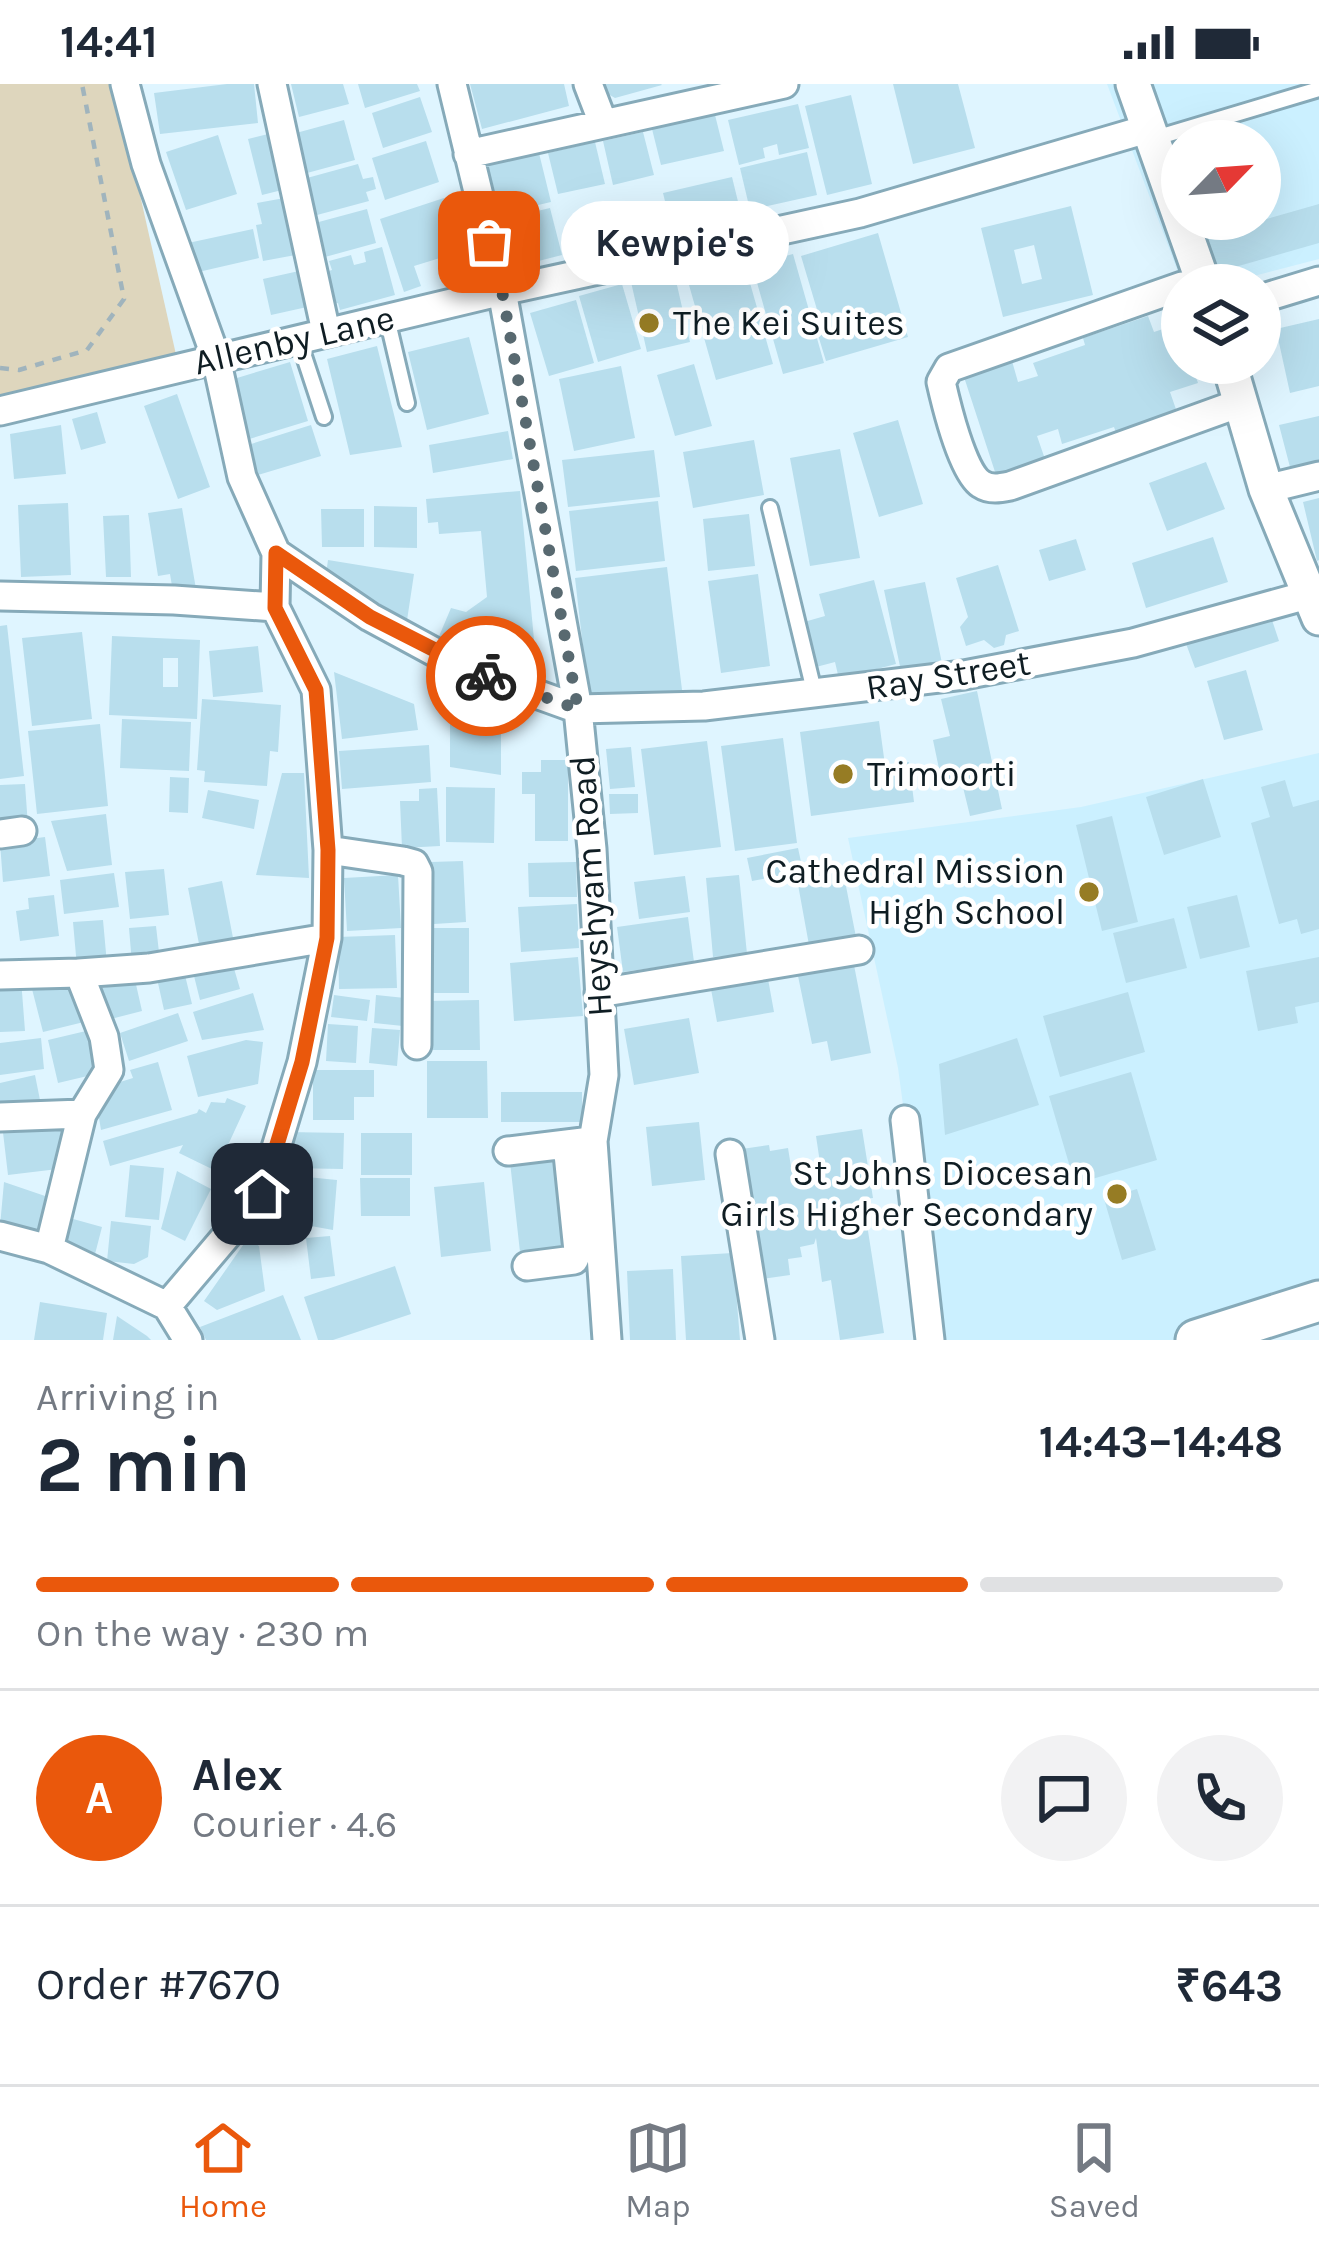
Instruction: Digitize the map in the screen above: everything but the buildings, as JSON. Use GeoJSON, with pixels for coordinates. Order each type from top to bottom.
{"type":"FeatureCollection","features":[{"type":"Feature","properties":{"kind":"main road"},"geometry":{"type":"LineString","coordinates":[[1196,1340],[1319,1301]]}},
{"type":"Feature","properties":{"kind":"street"},"geometry":{"type":"LineString","coordinates":[[125,84],[146,164],[216,358],[242,477],[276,553],[275,608],[316,690],[328,850],[327,938],[302,1062],[262,1194],[167,1306]]}},
{"type":"Feature","properties":{"kind":"street"},"geometry":{"type":"LineString","coordinates":[[272,84],[312,335]]}},
{"type":"Feature","properties":{"kind":"street","name":"Heyshyam Road"},"geometry":{"type":"LineString","coordinates":[[452,84],[502,291],[578,709],[592,849],[604,1075],[580,1143],[589,1250],[608,1340]]}},
{"type":"Feature","properties":{"kind":"street"},"geometry":{"type":"LineString","coordinates":[[588,84],[603,123]]}},
{"type":"Feature","properties":{"kind":"street"},"geometry":{"type":"LineString","coordinates":[[468,154],[784,84]]}},
{"type":"Feature","properties":{"kind":"street"},"geometry":{"type":"LineString","coordinates":[[1133,84],[1187,264]]}},
{"type":"Feature","properties":{"kind":"street","name":"Allenby Lane"},"geometry":{"type":"LineString","coordinates":[[0,411],[386,317],[860,213],[1149,134]]}},
{"type":"Feature","properties":{"kind":"street"},"geometry":{"type":"LineString","coordinates":[[1281,293],[1319,281]]}},
{"type":"Feature","properties":{"kind":"street"},"geometry":{"type":"LineString","coordinates":[[1161,295],[949,368],[941,382],[968,469],[977,483],[994,489],[1010,486],[1240,404]]}},
{"type":"Feature","properties":{"kind":"street"},"geometry":{"type":"LineString","coordinates":[[1235,384],[1266,489],[1316,601]]}},
{"type":"Feature","properties":{"kind":"street"},"geometry":{"type":"LineString","coordinates":[[1266,489],[1319,476]]}},
{"type":"Feature","properties":{"kind":"street"},"geometry":{"type":"LineString","coordinates":[[276,553],[370,617],[464,668],[578,709]]}},
{"type":"Feature","properties":{"kind":"street"},"geometry":{"type":"LineString","coordinates":[[0,596],[275,608]]}},
{"type":"Feature","properties":{"kind":"street","name":"Ray Street"},"geometry":{"type":"LineString","coordinates":[[578,709],[704,706],[964,675],[1316,601]]}},
{"type":"Feature","properties":{"kind":"street"},"geometry":{"type":"LineString","coordinates":[[328,850],[403,861],[414,864],[418,872],[417,1045]]}},
{"type":"Feature","properties":{"kind":"street"},"geometry":{"type":"LineString","coordinates":[[0,974],[149,968],[327,938]]}},
{"type":"Feature","properties":{"kind":"street"},"geometry":{"type":"LineString","coordinates":[[599,992],[859,950]]}},
{"type":"Feature","properties":{"kind":"street"},"geometry":{"type":"LineString","coordinates":[[49,1249],[82,1114],[110,1070],[104,1037],[79,974]]}},
{"type":"Feature","properties":{"kind":"street"},"geometry":{"type":"LineString","coordinates":[[0,1117],[82,1114]]}},
{"type":"Feature","properties":{"kind":"street"},"geometry":{"type":"LineString","coordinates":[[905,1120],[930,1340]]}},
{"type":"Feature","properties":{"kind":"street"},"geometry":{"type":"LineString","coordinates":[[508,1151],[580,1143]]}},
{"type":"Feature","properties":{"kind":"street"},"geometry":{"type":"LineString","coordinates":[[730,1154],[760,1340]]}},
{"type":"Feature","properties":{"kind":"street"},"geometry":{"type":"LineString","coordinates":[[0,1236],[49,1249],[167,1306],[188,1340]]}},
{"type":"Feature","properties":{"kind":"street"},"geometry":{"type":"LineString","coordinates":[[527,1266],[574,1260],[589,1250]]}},
{"type":"Feature","properties":{"kind":"lane"},"geometry":{"type":"LineString","coordinates":[[1149,134],[1319,89]]}},
{"type":"Feature","properties":{"kind":"lane"},"geometry":{"type":"LineString","coordinates":[[386,317],[407,403]]}},
{"type":"Feature","properties":{"kind":"lane"},"geometry":{"type":"LineString","coordinates":[[312,335],[324,417]]}},
{"type":"Feature","properties":{"kind":"lane"},"geometry":{"type":"LineString","coordinates":[[770,508],[815,695]]}},
{"type":"Feature","properties":{"kind":"path"},"geometry":{"type":"LineString","coordinates":[[0,368],[19,370],[87,350],[124,299],[82,84]]}},
{"type":"Feature","properties":{"kind":"shaded area"},"geometry":{"type":"Polygon","coordinates":[[[0,84],[115,84],[177,359],[0,402],[0,84]]]}},
{"type":"Feature","properties":{"kind":"shaded area"},"geometry":{"type":"Polygon","coordinates":[[[1107,84],[1319,84],[1319,259],[1281,269],[1281,264],[1175,264],[1166,240],[1281,240],[1281,120],[1161,120],[1161,227],[1107,84]]]}},
{"type":"Feature","properties":{"kind":"shaded area"},"geometry":{"type":"Polygon","coordinates":[[[1319,753],[1319,1320],[1262,1340],[935,1340],[898,1068],[848,838],[1081,807],[1319,753]]]}},
{"type":"Feature","properties":{"kind":"way so far"},"geometry":{"type":"LineString","coordinates":[[486,676],[578,709],[489,242]]}},
{"type":"Feature","properties":{"kind":"place","name":"Kewpie's"},"geometry":{"type":"Point","coordinates":[489,242]}},
{"type":"Feature","properties":{"kind":"place","name":"The Kei Suites"},"geometry":{"type":"Point","coordinates":[649,323]}},
{"type":"Feature","properties":{"kind":"place","name":"Trimoorti"},"geometry":{"type":"Point","coordinates":[843,774]}},
{"type":"Feature","properties":{"kind":"place","name":"Cathedral Mission High School"},"geometry":{"type":"Point","coordinates":[1089,892]}},
{"type":"Feature","properties":{"kind":"place","name":"St Johns Diocesan Girls Higher Secondary"},"geometry":{"type":"Point","coordinates":[1117,1194]}},
{"type":"Feature","properties":{"kind":"route"},"geometry":{"type":"LineString","coordinates":[[262,1194],[302,1062],[327,938],[328,850],[316,690],[275,608],[276,553],[370,617],[486,676]]}}]}
